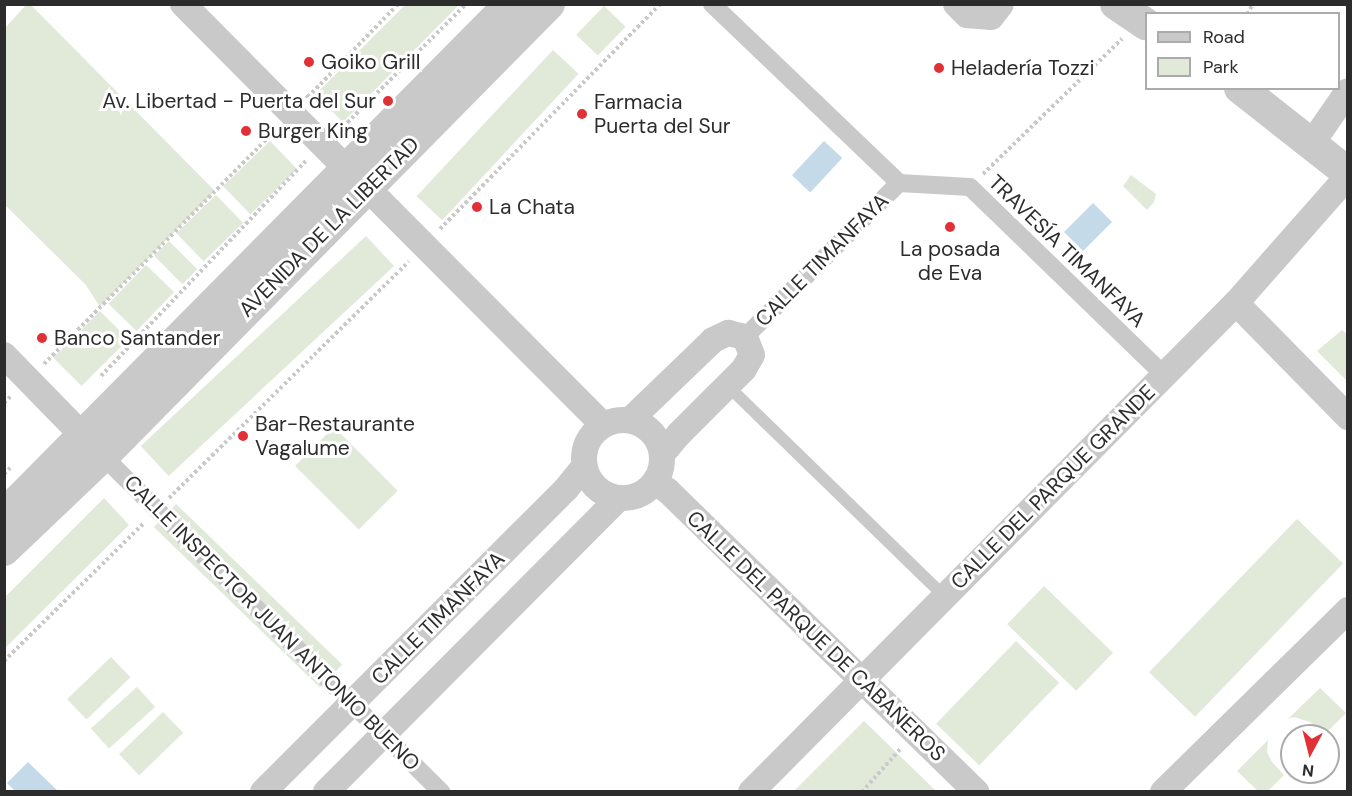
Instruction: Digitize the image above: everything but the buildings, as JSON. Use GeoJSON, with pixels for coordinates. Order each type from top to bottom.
{"type":"FeatureCollection","features":[{"type":"Feature","properties":{"kind":"street"},"geometry":{"type":"LineString","coordinates":[[183,4],[603,425]]}},
{"type":"Feature","properties":{"kind":"street","name":"AVENIDA DE LA LIBERTAD"},"geometry":{"type":"LineString","coordinates":[[357,179],[510,4]]}},
{"type":"Feature","properties":{"kind":"street","name":"AVENIDA DE LA LIBERTAD"},"geometry":{"type":"LineString","coordinates":[[4,550],[93,446],[357,179],[549,4]]}},
{"type":"Feature","properties":{"kind":"street"},"geometry":{"type":"LineString","coordinates":[[712,4],[899,183]]}},
{"type":"Feature","properties":{"kind":"street"},"geometry":{"type":"LineString","coordinates":[[956,4],[967,15],[991,16],[1001,4]]}},
{"type":"Feature","properties":{"kind":"street"},"geometry":{"type":"LineString","coordinates":[[1243,90],[1312,143],[1347,174]]}},
{"type":"Feature","properties":{"kind":"street"},"geometry":{"type":"LineString","coordinates":[[1312,143],[1347,92]]}},
{"type":"Feature","properties":{"kind":"street","name":"CALLE DEL PARQUE GRANDE"},"geometry":{"type":"LineString","coordinates":[[751,792],[1236,303],[1347,174]]}},
{"type":"Feature","properties":{"kind":"street","name":"TRAVESÍA TIMANFAYA"},"geometry":{"type":"LineString","coordinates":[[899,183],[970,187],[1164,375]]}},
{"type":"Feature","properties":{"kind":"street","name":"CALLE TIMANFAYA"},"geometry":{"type":"LineString","coordinates":[[746,337],[899,183]]}},
{"type":"Feature","properties":{"kind":"street"},"geometry":{"type":"LineString","coordinates":[[1236,303],[1347,417]]}},
{"type":"Feature","properties":{"kind":"street","name":"CALLE TIMANFAYA"},"geometry":{"type":"LineString","coordinates":[[630,420],[713,340],[728,333],[746,337]]}},
{"type":"Feature","properties":{"kind":"street","name":"CALLE TIMANFAYA"},"geometry":{"type":"LineString","coordinates":[[662,454],[744,369],[752,355],[746,337]]}},
{"type":"Feature","properties":{"kind":"street","name":"CALLE INSPECTOR JUAN ANTONIO BUENO"},"geometry":{"type":"LineString","coordinates":[[4,355],[93,446],[385,733],[441,792]]}},
{"type":"Feature","properties":{"kind":"street"},"geometry":{"type":"LineString","coordinates":[[618,420],[630,420],[643,425],[657,439],[662,454],[661,470],[655,482],[644,492],[619,498],[603,493],[590,481],[584,467],[583,456],[591,436],[603,425],[618,420]]}},
{"type":"Feature","properties":{"kind":"street","name":"AVENIDA DE LA LIBERTAD"},"geometry":{"type":"LineString","coordinates":[[4,515],[93,446]]}},
{"type":"Feature","properties":{"kind":"street","name":"CALLE TIMANFAYA"},"geometry":{"type":"LineString","coordinates":[[263,792],[566,489],[584,467]]}},
{"type":"Feature","properties":{"kind":"street","name":"CALLE DEL PARQUE DE CABAÑEROS"},"geometry":{"type":"LineString","coordinates":[[655,482],[668,491],[976,792]]}},
{"type":"Feature","properties":{"kind":"street","name":"CALLE TIMANFAYA"},"geometry":{"type":"LineString","coordinates":[[326,792],[619,498]]}},
{"type":"Feature","properties":{"kind":"street"},"geometry":{"type":"LineString","coordinates":[[1163,792],[1347,610]]}},
{"type":"Feature","properties":{"kind":"lane"},"geometry":{"type":"LineString","coordinates":[[728,386],[945,597]]}},
{"type":"Feature","properties":{"kind":"path"},"geometry":{"type":"LineString","coordinates":[[299,88],[308,97],[398,4]]}},
{"type":"Feature","properties":{"kind":"path"},"geometry":{"type":"LineString","coordinates":[[100,377],[323,145],[466,4]]}},
{"type":"Feature","properties":{"kind":"path"},"geometry":{"type":"LineString","coordinates":[[4,661],[423,246],[660,4]]}},
{"type":"Feature","properties":{"kind":"path"},"geometry":{"type":"LineString","coordinates":[[970,187],[1138,13]]}},
{"type":"Feature","properties":{"kind":"path"},"geometry":{"type":"LineString","coordinates":[[43,365],[272,134]]}},
{"type":"Feature","properties":{"kind":"path"},"geometry":{"type":"LineString","coordinates":[[4,403],[11,396]]}},
{"type":"Feature","properties":{"kind":"path"},"geometry":{"type":"LineString","coordinates":[[4,474],[13,465]]}},
{"type":"Feature","properties":{"kind":"path"},"geometry":{"type":"LineString","coordinates":[[862,792],[916,732]]}},
{"type":"Feature","properties":{"kind":"green space"},"geometry":{"type":"Polygon","coordinates":[[[26,5],[31,5],[215,191],[100,307],[86,285],[5,205],[5,28],[26,5]]]}},
{"type":"Feature","properties":{"kind":"green space"},"geometry":{"type":"Polygon","coordinates":[[[405,5],[459,5],[343,122],[315,95],[405,5]]]}},
{"type":"Feature","properties":{"kind":"green space"},"geometry":{"type":"Polygon","coordinates":[[[604,6],[626,27],[598,56],[576,35],[604,6]]]}},
{"type":"Feature","properties":{"kind":"green space"},"geometry":{"type":"Polygon","coordinates":[[[553,50],[579,74],[442,220],[417,196],[553,50]]]}},
{"type":"Feature","properties":{"kind":"green space"},"geometry":{"type":"Polygon","coordinates":[[[270,141],[297,169],[250,214],[223,186],[270,141]]]}},
{"type":"Feature","properties":{"kind":"green space"},"geometry":{"type":"Polygon","coordinates":[[[1131,175],[1156,194],[1154,202],[1147,210],[1123,186],[1131,175]]]}},
{"type":"Feature","properties":{"kind":"green space"},"geometry":{"type":"Polygon","coordinates":[[[216,195],[243,223],[204,261],[176,233],[216,195]]]}},
{"type":"Feature","properties":{"kind":"green space"},"geometry":{"type":"Polygon","coordinates":[[[366,236],[394,266],[169,476],[141,446],[366,236]]]}},
{"type":"Feature","properties":{"kind":"green space"},"geometry":{"type":"Polygon","coordinates":[[[169,241],[197,269],[182,284],[154,256],[169,241]]]}},
{"type":"Feature","properties":{"kind":"green space"},"geometry":{"type":"Polygon","coordinates":[[[146,265],[174,292],[137,331],[108,304],[146,265]]]}},
{"type":"Feature","properties":{"kind":"green space"},"geometry":{"type":"Polygon","coordinates":[[[100,311],[128,339],[82,386],[53,358],[100,311]]]}},
{"type":"Feature","properties":{"kind":"green space"},"geometry":{"type":"Polygon","coordinates":[[[1342,330],[1347,334],[1347,381],[1317,351],[1342,330]]]}},
{"type":"Feature","properties":{"kind":"green space"},"geometry":{"type":"Polygon","coordinates":[[[334,427],[398,491],[359,530],[295,466],[334,427]]]}},
{"type":"Feature","properties":{"kind":"green space"},"geometry":{"type":"Polygon","coordinates":[[[104,498],[129,525],[5,648],[5,597],[104,498]]]}},
{"type":"Feature","properties":{"kind":"green space"},"geometry":{"type":"Polygon","coordinates":[[[176,504],[342,664],[320,687],[154,527],[176,504]]]}},
{"type":"Feature","properties":{"kind":"green space"},"geometry":{"type":"Polygon","coordinates":[[[1297,519],[1343,563],[1195,717],[1149,672],[1297,519]]]}},
{"type":"Feature","properties":{"kind":"green space"},"geometry":{"type":"Polygon","coordinates":[[[1044,586],[1113,653],[1076,691],[1007,624],[1044,586]]]}},
{"type":"Feature","properties":{"kind":"green space"},"geometry":{"type":"Polygon","coordinates":[[[1016,641],[1059,683],[979,765],[936,724],[1016,641]]]}},
{"type":"Feature","properties":{"kind":"green space"},"geometry":{"type":"Polygon","coordinates":[[[111,657],[130,677],[87,720],[67,699],[111,657]]]}},
{"type":"Feature","properties":{"kind":"green space"},"geometry":{"type":"Polygon","coordinates":[[[137,687],[155,707],[109,749],[91,728],[137,687]]]}},
{"type":"Feature","properties":{"kind":"green space"},"geometry":{"type":"Polygon","coordinates":[[[1320,688],[1346,713],[1335,724],[1312,724],[1294,717],[1288,719],[1320,688]]]}},
{"type":"Feature","properties":{"kind":"green space"},"geometry":{"type":"Polygon","coordinates":[[[163,712],[183,733],[139,775],[119,754],[163,712]]]}},
{"type":"Feature","properties":{"kind":"green space"},"geometry":{"type":"Polygon","coordinates":[[[864,721],[936,791],[794,791],[864,721]]]}},
{"type":"Feature","properties":{"kind":"green space"},"geometry":{"type":"Polygon","coordinates":[[[1268,740],[1267,752],[1280,771],[1280,779],[1268,791],[1258,791],[1237,771],[1268,740]]]}},
{"type":"Feature","properties":{"kind":"water"},"geometry":{"type":"Polygon","coordinates":[[[824,141],[842,158],[810,192],[792,175],[824,141]]]}},
{"type":"Feature","properties":{"kind":"water"},"geometry":{"type":"Polygon","coordinates":[[[1093,203],[1112,222],[1083,251],[1064,232],[1093,203]]]}},
{"type":"Feature","properties":{"kind":"water"},"geometry":{"type":"Polygon","coordinates":[[[28,762],[58,791],[15,791],[7,783],[28,762]]]}},
{"type":"Feature","properties":{"kind":"place","name":"Goiko Grill"},"geometry":{"type":"Point","coordinates":[309,62]}},
{"type":"Feature","properties":{"kind":"place","name":"Heladería Tozzi"},"geometry":{"type":"Point","coordinates":[939,68]}},
{"type":"Feature","properties":{"kind":"place","name":"Av. Libertad - Puerta del Sur"},"geometry":{"type":"Point","coordinates":[388,101]}},
{"type":"Feature","properties":{"kind":"place","name":"Farmacia Puerta del Sur"},"geometry":{"type":"Point","coordinates":[582,114]}},
{"type":"Feature","properties":{"kind":"place","name":"Burger King"},"geometry":{"type":"Point","coordinates":[246,131]}},
{"type":"Feature","properties":{"kind":"place","name":"La Chata"},"geometry":{"type":"Point","coordinates":[477,207]}},
{"type":"Feature","properties":{"kind":"place","name":"La posada de Eva"},"geometry":{"type":"Point","coordinates":[950,227]}},
{"type":"Feature","properties":{"kind":"place","name":"Banco Santander"},"geometry":{"type":"Point","coordinates":[42,338]}},
{"type":"Feature","properties":{"kind":"place","name":"Bar-Restaurante Vagalume"},"geometry":{"type":"Point","coordinates":[243,436]}}]}
